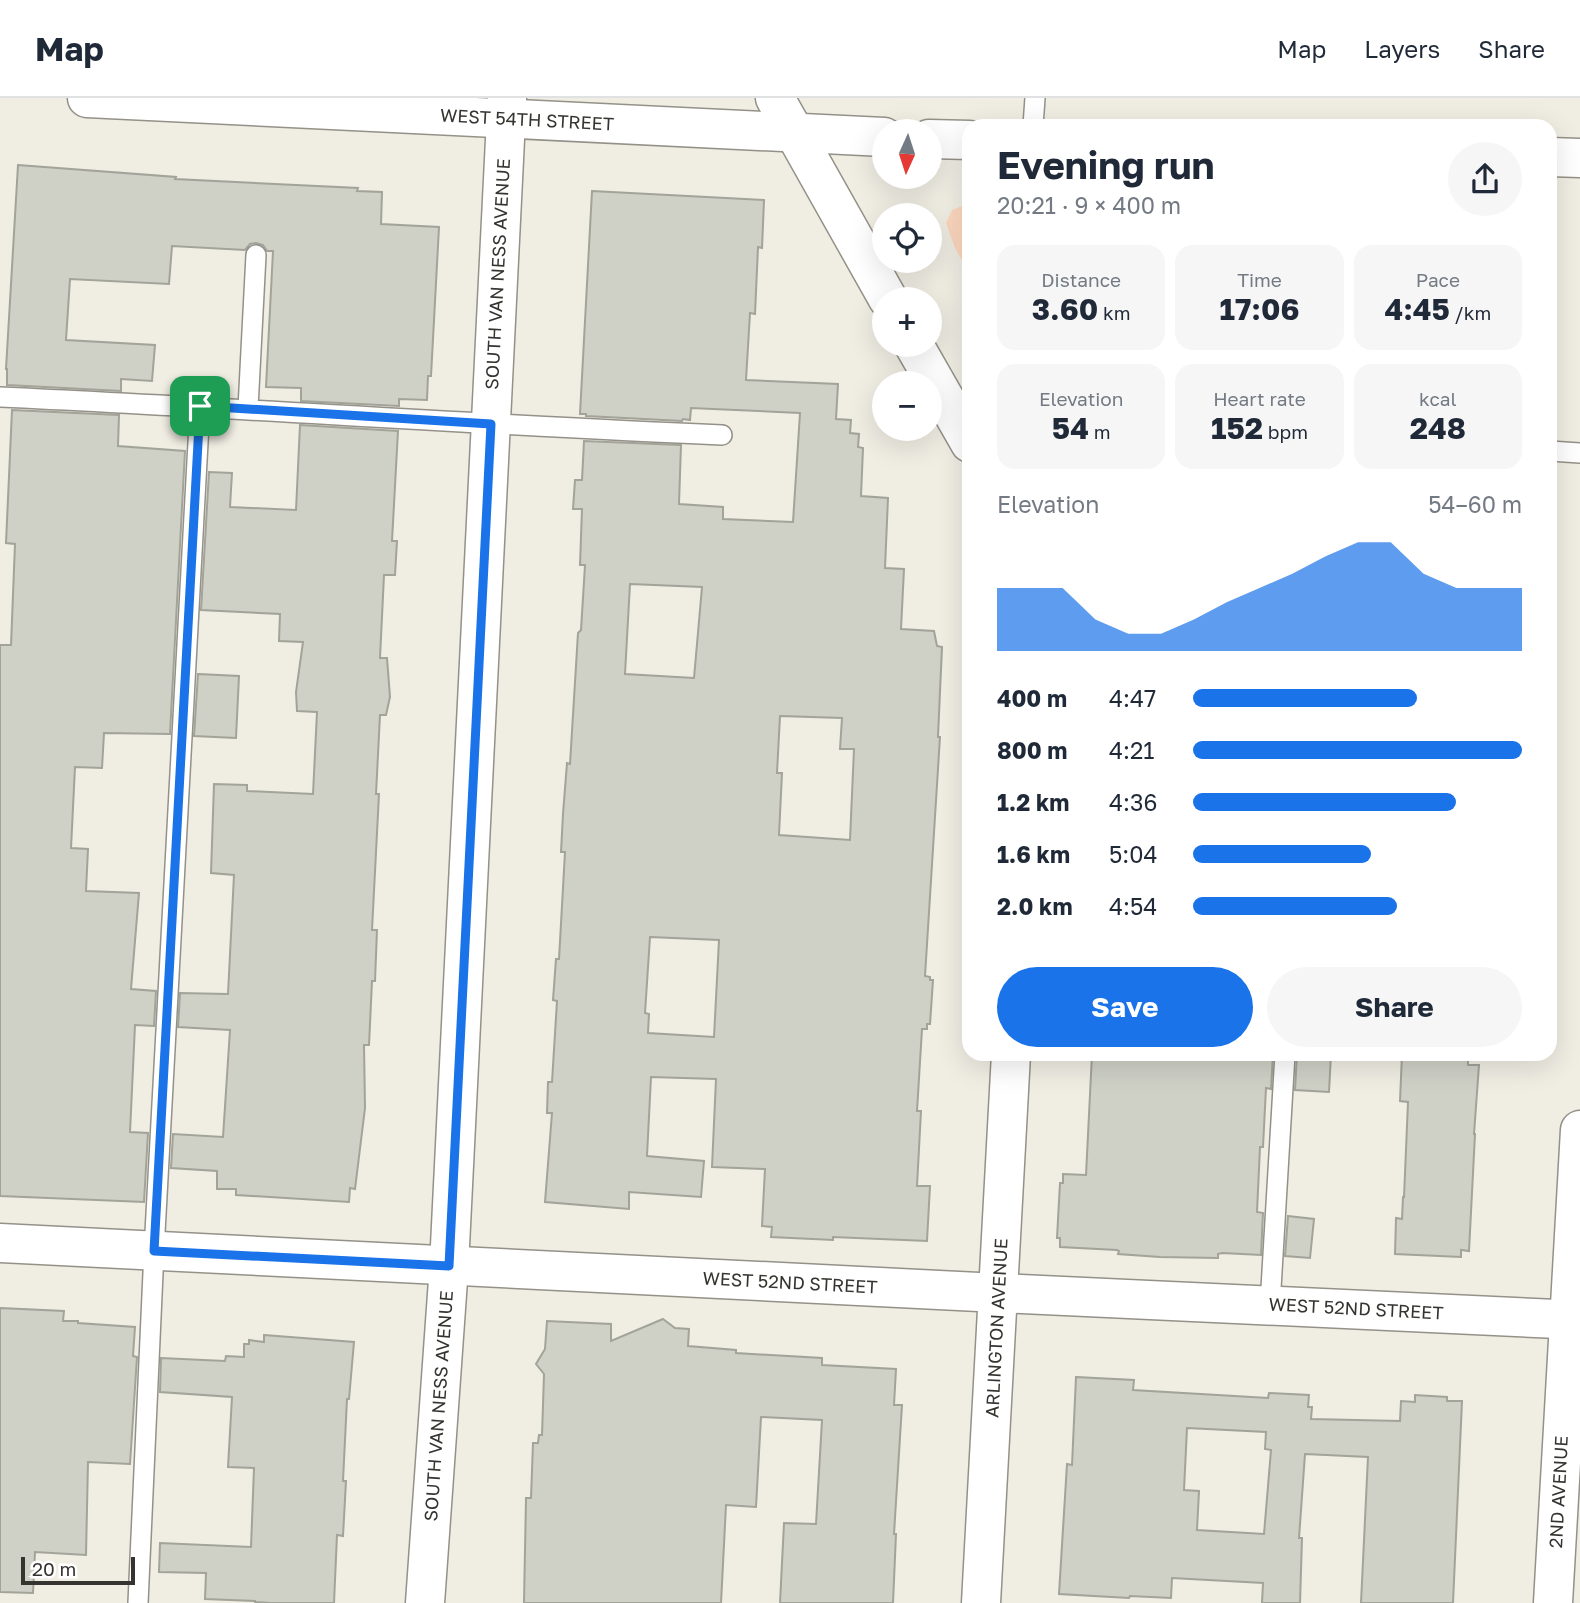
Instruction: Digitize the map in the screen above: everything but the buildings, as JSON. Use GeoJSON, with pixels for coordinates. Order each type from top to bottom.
{"type":"FeatureCollection","features":[{"type":"Feature","properties":{"kind":"street","name":"WEST 54TH STREET"},"geometry":{"type":"LineString","coordinates":[[87,98],[507,108],[794,133],[872,136]]}},
{"type":"Feature","properties":{"kind":"street"},"geometry":{"type":"LineString","coordinates":[[775,98],[881,287]]}},
{"type":"Feature","properties":{"kind":"street","name":"SOUTH VAN NESS AVENUE"},"geometry":{"type":"LineString","coordinates":[[425,1603],[449,1266],[507,108]]}},
{"type":"Feature","properties":{"kind":"street"},"geometry":{"type":"LineString","coordinates":[[942,139],[962,140]]}},
{"type":"Feature","properties":{"kind":"street"},"geometry":{"type":"LineString","coordinates":[[1557,157],[1580,158]]}},
{"type":"Feature","properties":{"kind":"street"},"geometry":{"type":"LineString","coordinates":[[921,357],[962,429]]}},
{"type":"Feature","properties":{"kind":"street","name":"ARLINGTON AVENUE"},"geometry":{"type":"LineString","coordinates":[[981,1603],[1011,1061]]}},
{"type":"Feature","properties":{"kind":"street","name":"2ND AVENUE"},"geometry":{"type":"LineString","coordinates":[[1553,1603],[1575,1319],[1580,1130]]}},
{"type":"Feature","properties":{"kind":"street","name":"WEST 52ND STREET"},"geometry":{"type":"LineString","coordinates":[[0,1243],[1575,1319]]}},
{"type":"Feature","properties":{"kind":"lane"},"geometry":{"type":"LineString","coordinates":[[1034,119],[1035,98]]}},
{"type":"Feature","properties":{"kind":"lane"},"geometry":{"type":"LineString","coordinates":[[248,408],[256,255]]}},
{"type":"Feature","properties":{"kind":"lane"},"geometry":{"type":"LineString","coordinates":[[0,397],[722,435]]}},
{"type":"Feature","properties":{"kind":"lane"},"geometry":{"type":"LineString","coordinates":[[138,1603],[154,1251],[200,406]]}},
{"type":"Feature","properties":{"kind":"lane"},"geometry":{"type":"LineString","coordinates":[[1557,451],[1580,453]]}},
{"type":"Feature","properties":{"kind":"lane"},"geometry":{"type":"LineString","coordinates":[[1270,1305],[1285,1061]]}},
{"type":"Feature","properties":{"kind":"shaded area"},"geometry":{"type":"Polygon","coordinates":[[[962,206],[962,260],[946,223],[952,210],[962,206]]]}},
{"type":"Feature","properties":{"kind":"route"},"geometry":{"type":"LineString","coordinates":[[200,406],[491,424],[449,1266],[154,1251],[200,406]]}}]}
